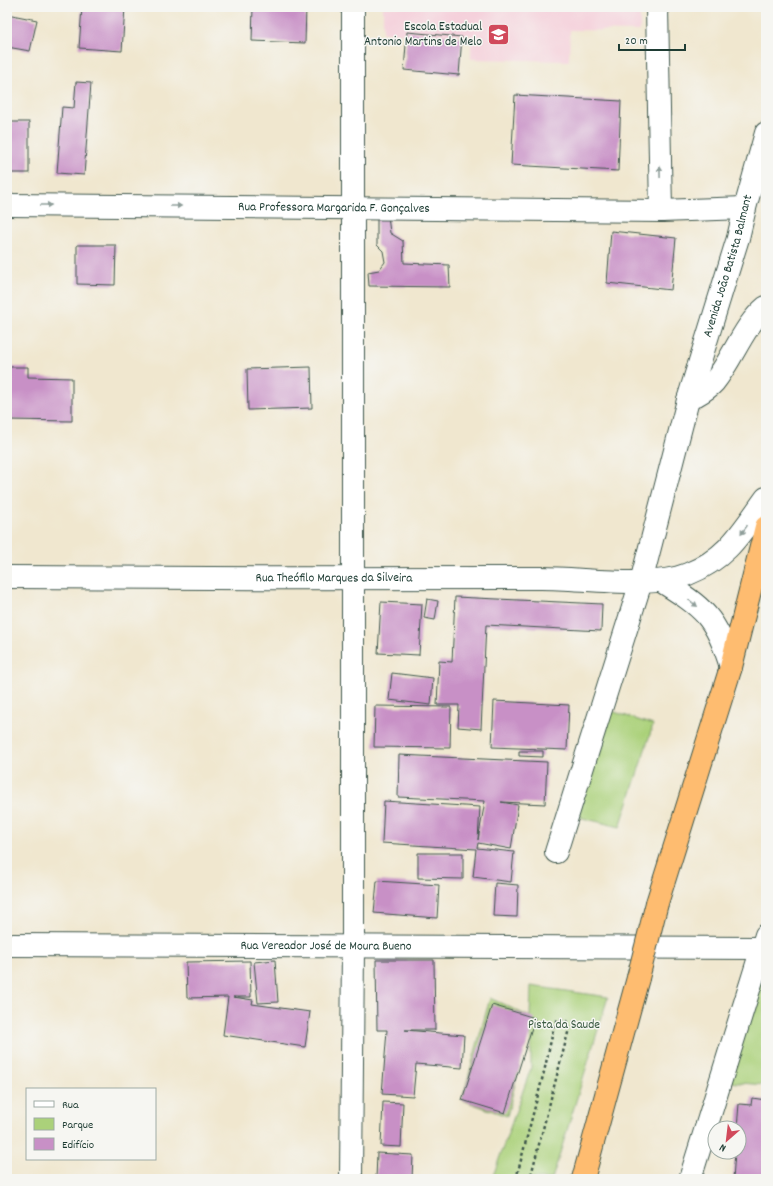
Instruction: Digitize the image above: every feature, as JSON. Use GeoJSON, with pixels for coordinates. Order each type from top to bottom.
{"type":"FeatureCollection","features":[{"type":"Feature","properties":{"kind":"highway"},"geometry":{"type":"LineString","coordinates":[[583,1179],[657,903],[731,667],[766,527]]}},
{"type":"Feature","properties":{"kind":"street"},"geometry":{"type":"LineString","coordinates":[[351,1179],[353,947],[353,7]]}},
{"type":"Feature","properties":{"kind":"street"},"geometry":{"type":"LineString","coordinates":[[658,7],[661,211]]}},
{"type":"Feature","properties":{"kind":"street","name":"Avenida João Batista Balmant"},"geometry":{"type":"LineString","coordinates":[[556,852],[651,581],[688,400],[738,238],[766,133]]}},
{"type":"Feature","properties":{"kind":"street","name":"Rua Professora Margarida F. Gonçalves"},"geometry":{"type":"LineString","coordinates":[[7,205],[661,211],[745,208]]}},
{"type":"Feature","properties":{"kind":"street"},"geometry":{"type":"LineString","coordinates":[[688,400],[705,390],[714,381],[753,323],[766,307]]}},
{"type":"Feature","properties":{"kind":"street"},"geometry":{"type":"LineString","coordinates":[[651,581],[686,575],[717,558],[742,534],[766,498]]}},
{"type":"Feature","properties":{"kind":"street","name":"Rua Theófilo Marques da Silveira"},"geometry":{"type":"LineString","coordinates":[[7,577],[353,579],[559,577],[651,581]]}},
{"type":"Feature","properties":{"kind":"street"},"geometry":{"type":"LineString","coordinates":[[651,581],[695,604],[711,619],[725,646],[731,667]]}},
{"type":"Feature","properties":{"kind":"street"},"geometry":{"type":"LineString","coordinates":[[690,1179],[765,944]]}},
{"type":"Feature","properties":{"kind":"street","name":"Rua Vereador José de Moura Bueno"},"geometry":{"type":"LineString","coordinates":[[7,945],[646,947],[765,944]]}},
{"type":"Feature","properties":{"kind":"path"},"geometry":{"type":"LineString","coordinates":[[516,1179],[544,1072],[555,1022],[559,1018],[566,1021],[569,1029],[530,1179]]}},
{"type":"Feature","properties":{"kind":"shaded area","name":"Escola Estadual Antonio Martins de Melo"},"geometry":{"type":"Polygon","coordinates":[[[383,7],[640,7],[640,31],[570,30],[569,61],[471,59],[471,35],[383,33],[383,7]]]}},
{"type":"Feature","properties":{"kind":"green space"},"geometry":{"type":"Polygon","coordinates":[[[606,709],[653,725],[620,827],[574,816],[606,709]]]}},
{"type":"Feature","properties":{"kind":"green space"},"geometry":{"type":"Polygon","coordinates":[[[766,955],[766,1085],[728,1082],[766,955]]]}},
{"type":"Feature","properties":{"kind":"green space","name":"Pista da Saude"},"geometry":{"type":"Polygon","coordinates":[[[531,986],[608,997],[552,1179],[492,1179],[531,1068],[531,1019],[507,1116],[462,1100],[490,998],[530,1017],[531,986]]]}},
{"type":"Feature","properties":{"kind":"building"},"geometry":{"type":"Polygon","coordinates":[[[82,7],[125,7],[122,51],[79,48],[82,7]]]}},
{"type":"Feature","properties":{"kind":"building"},"geometry":{"type":"Polygon","coordinates":[[[253,7],[306,7],[305,43],[252,41],[253,7]]]}},
{"type":"Feature","properties":{"kind":"building"},"geometry":{"type":"Polygon","coordinates":[[[7,14],[37,20],[30,51],[7,47],[7,14]]]}},
{"type":"Feature","properties":{"kind":"building"},"geometry":{"type":"Polygon","coordinates":[[[407,32],[462,37],[459,75],[404,70],[407,32]]]}},
{"type":"Feature","properties":{"kind":"building"},"geometry":{"type":"Polygon","coordinates":[[[76,82],[91,83],[84,175],[57,173],[62,107],[74,108],[76,82]]]}},
{"type":"Feature","properties":{"kind":"building"},"geometry":{"type":"Polygon","coordinates":[[[515,95],[621,101],[618,171],[511,165],[515,95]]]}},
{"type":"Feature","properties":{"kind":"building"},"geometry":{"type":"Polygon","coordinates":[[[7,122],[29,122],[29,173],[7,173],[7,122]]]}},
{"type":"Feature","properties":{"kind":"building"},"geometry":{"type":"Polygon","coordinates":[[[377,215],[388,216],[390,233],[403,241],[404,263],[449,265],[450,287],[369,286],[368,272],[379,270],[385,262],[383,251],[377,245],[377,215]]]}},
{"type":"Feature","properties":{"kind":"building"},"geometry":{"type":"Polygon","coordinates":[[[611,231],[676,238],[671,290],[607,283],[611,231]]]}},
{"type":"Feature","properties":{"kind":"building"},"geometry":{"type":"Polygon","coordinates":[[[77,245],[116,245],[115,285],[77,284],[77,245]]]}},
{"type":"Feature","properties":{"kind":"building"},"geometry":{"type":"Polygon","coordinates":[[[7,367],[28,367],[28,377],[72,378],[72,421],[7,420],[7,367]]]}},
{"type":"Feature","properties":{"kind":"building"},"geometry":{"type":"Polygon","coordinates":[[[311,367],[312,408],[248,410],[247,369],[311,367]]]}},
{"type":"Feature","properties":{"kind":"building"},"geometry":{"type":"Polygon","coordinates":[[[455,597],[602,604],[601,631],[486,625],[481,729],[458,727],[459,705],[437,705],[439,661],[452,662],[455,597]]]}},
{"type":"Feature","properties":{"kind":"building"},"geometry":{"type":"Polygon","coordinates":[[[427,599],[438,601],[435,620],[424,618],[427,599]]]}},
{"type":"Feature","properties":{"kind":"building"},"geometry":{"type":"Polygon","coordinates":[[[381,602],[422,604],[419,655],[378,653],[381,602]]]}},
{"type":"Feature","properties":{"kind":"building"},"geometry":{"type":"Polygon","coordinates":[[[392,673],[433,678],[431,705],[389,700],[392,673]]]}},
{"type":"Feature","properties":{"kind":"building"},"geometry":{"type":"Polygon","coordinates":[[[494,701],[569,705],[567,750],[492,747],[494,701]]]}},
{"type":"Feature","properties":{"kind":"building"},"geometry":{"type":"Polygon","coordinates":[[[375,706],[451,707],[450,748],[374,747],[375,706]]]}},
{"type":"Feature","properties":{"kind":"building"},"geometry":{"type":"Polygon","coordinates":[[[519,751],[543,751],[543,757],[519,756],[519,751]]]}},
{"type":"Feature","properties":{"kind":"building"},"geometry":{"type":"Polygon","coordinates":[[[399,755],[547,762],[545,804],[501,802],[518,805],[511,849],[478,843],[477,848],[514,852],[511,882],[473,877],[476,849],[382,843],[384,801],[480,807],[478,840],[485,801],[398,797],[399,755]]]}},
{"type":"Feature","properties":{"kind":"building"},"geometry":{"type":"Polygon","coordinates":[[[418,853],[463,853],[463,879],[418,878],[418,853]]]}},
{"type":"Feature","properties":{"kind":"building"},"geometry":{"type":"Polygon","coordinates":[[[377,881],[439,885],[437,918],[374,913],[377,881]]]}},
{"type":"Feature","properties":{"kind":"building"},"geometry":{"type":"Polygon","coordinates":[[[495,883],[518,885],[517,917],[493,916],[495,883]]]}},
{"type":"Feature","properties":{"kind":"building"},"geometry":{"type":"Polygon","coordinates":[[[275,960],[278,1002],[258,1003],[254,962],[275,960]]]}},
{"type":"Feature","properties":{"kind":"building"},"geometry":{"type":"Polygon","coordinates":[[[376,960],[434,960],[435,1030],[405,1030],[464,1035],[462,1068],[416,1064],[413,1096],[382,1094],[387,1030],[377,1030],[376,960]]]}},
{"type":"Feature","properties":{"kind":"building"},"geometry":{"type":"Polygon","coordinates":[[[250,961],[251,997],[233,997],[253,1000],[252,1004],[310,1012],[305,1047],[223,1035],[228,997],[187,998],[186,962],[250,961]]]}},
{"type":"Feature","properties":{"kind":"building"},"geometry":{"type":"Polygon","coordinates":[[[492,1005],[535,1018],[505,1113],[462,1100],[492,1005]]]}},
{"type":"Feature","properties":{"kind":"building"},"geometry":{"type":"Polygon","coordinates":[[[752,1098],[766,1100],[766,1179],[733,1179],[734,1160],[747,1160],[747,1120],[738,1120],[739,1104],[751,1105],[752,1098]]]}},
{"type":"Feature","properties":{"kind":"building"},"geometry":{"type":"Polygon","coordinates":[[[383,1102],[403,1103],[401,1147],[381,1146],[383,1102]]]}},
{"type":"Feature","properties":{"kind":"building"},"geometry":{"type":"Polygon","coordinates":[[[377,1153],[413,1155],[412,1179],[376,1179],[377,1153]]]}},
{"type":"Feature","properties":{"kind":"place","name":"Escola Estadual Antonio Martins de Melo"},"geometry":{"type":"Point","coordinates":[498,34]}}]}
